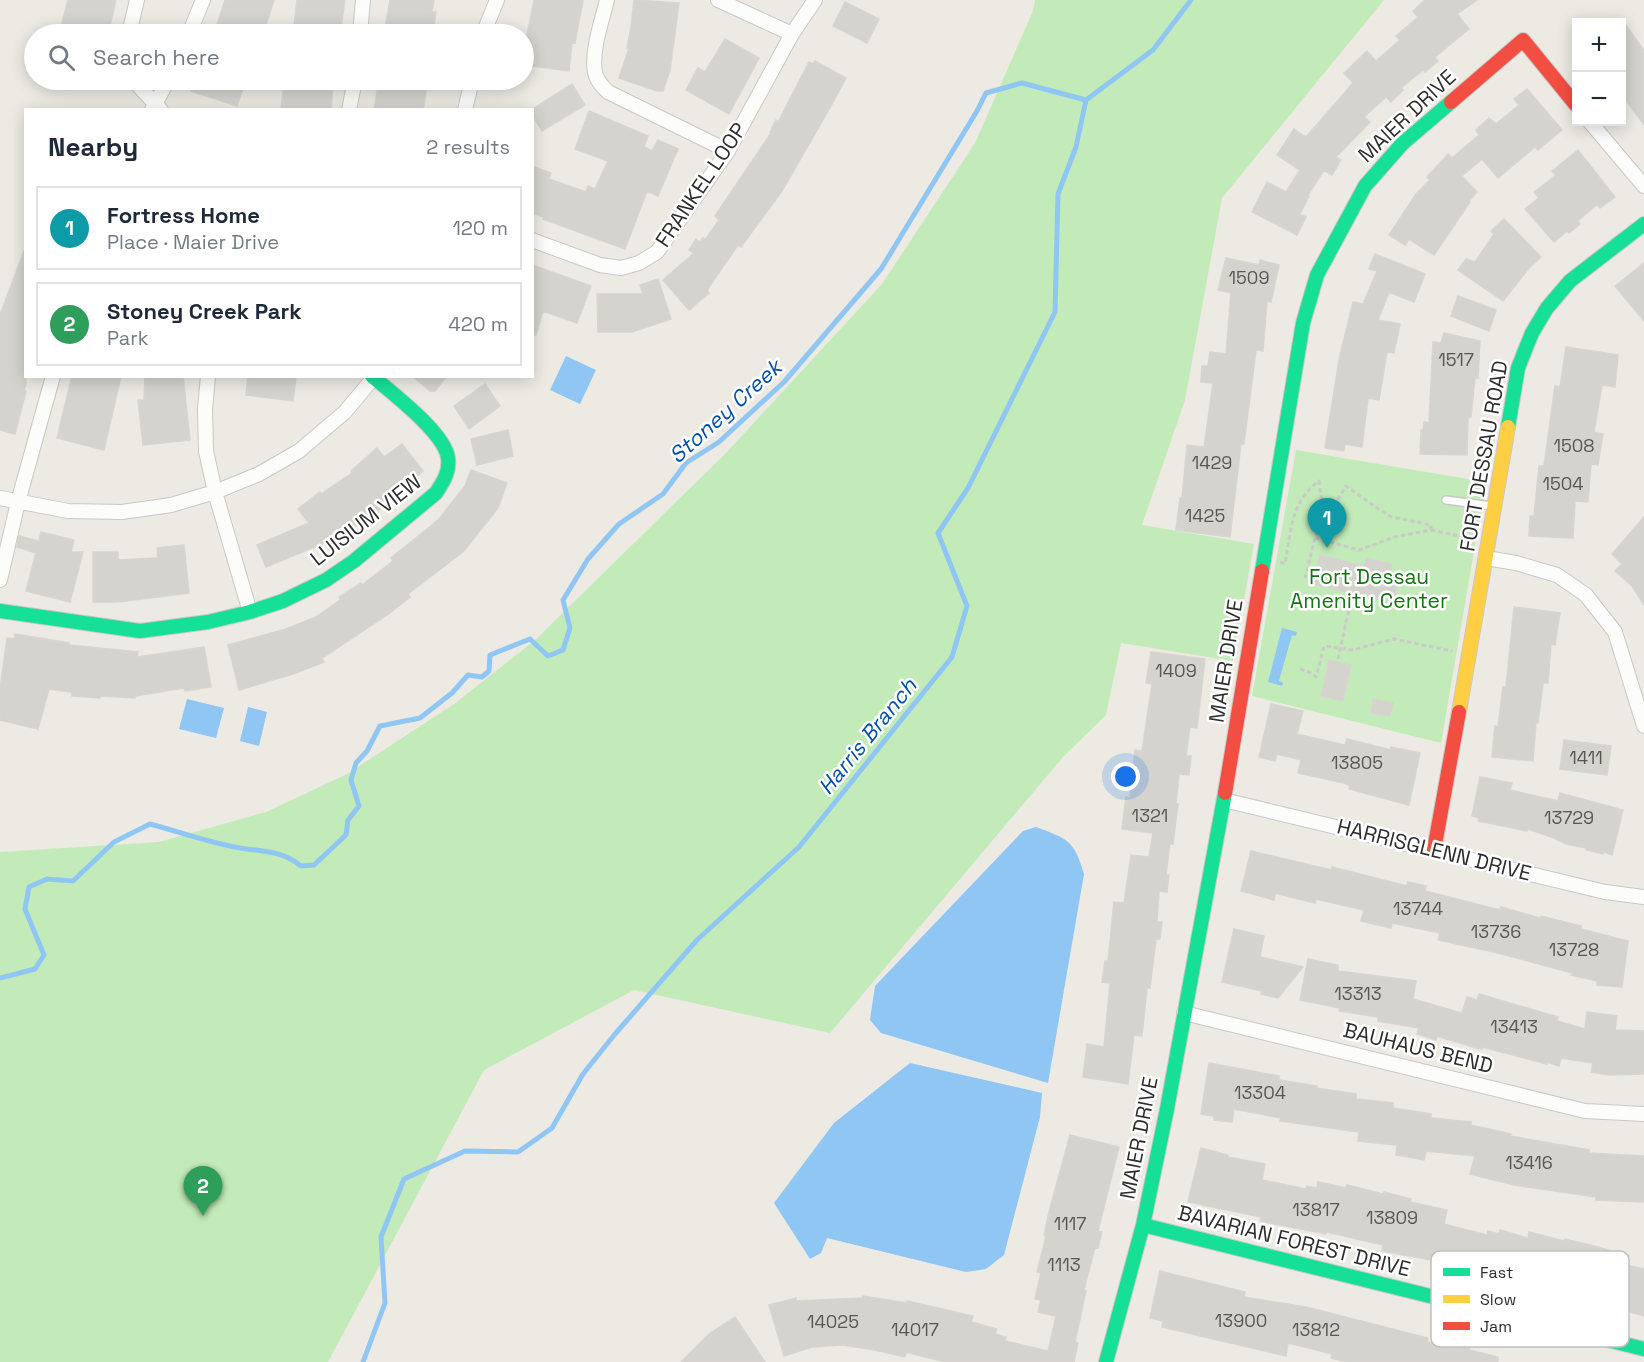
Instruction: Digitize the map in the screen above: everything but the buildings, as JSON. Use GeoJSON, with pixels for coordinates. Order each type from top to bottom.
{"type":"FeatureCollection","features":[{"type":"Feature","properties":{"kind":"street"},"geometry":{"type":"LineString","coordinates":[[131,24],[137,0]]}},
{"type":"Feature","properties":{"kind":"street"},"geometry":{"type":"LineString","coordinates":[[193,24],[203,0]]}},
{"type":"Feature","properties":{"kind":"street"},"geometry":{"type":"LineString","coordinates":[[361,24],[363,0]]}},
{"type":"Feature","properties":{"kind":"street"},"geometry":{"type":"LineString","coordinates":[[484,24],[486,0]]}},
{"type":"Feature","properties":{"kind":"street"},"geometry":{"type":"LineString","coordinates":[[487,24],[497,0]]}},
{"type":"Feature","properties":{"kind":"street"},"geometry":{"type":"LineString","coordinates":[[607,0],[594,59],[595,73],[599,83],[608,92],[728,151]]}},
{"type":"Feature","properties":{"kind":"street"},"geometry":{"type":"LineString","coordinates":[[718,0],[792,34]]}},
{"type":"Feature","properties":{"kind":"street","name":"FRANKEL LOOP"},"geometry":{"type":"LineString","coordinates":[[534,241],[600,265],[621,268],[639,263],[657,252],[728,151],[792,34],[815,0]]}},
{"type":"Feature","properties":{"kind":"street","name":"MAIER DRIVE"},"geometry":{"type":"LineString","coordinates":[[1106,1362],[1143,1225],[1167,1110],[1224,800],[1303,323],[1317,275],[1365,186],[1402,144],[1522,40],[1572,100]]}},
{"type":"Feature","properties":{"kind":"street"},"geometry":{"type":"LineString","coordinates":[[142,90],[157,108],[164,90]]}},
{"type":"Feature","properties":{"kind":"street"},"geometry":{"type":"LineString","coordinates":[[350,108],[354,90]]}},
{"type":"Feature","properties":{"kind":"street"},"geometry":{"type":"LineString","coordinates":[[465,108],[470,90]]}},
{"type":"Feature","properties":{"kind":"street"},"geometry":{"type":"LineString","coordinates":[[1593,126],[1644,186]]}},
{"type":"Feature","properties":{"kind":"street","name":"FORT DESSAU ROAD"},"geometry":{"type":"LineString","coordinates":[[1434,850],[1518,368],[1532,333],[1547,308],[1570,281],[1644,224]]}},
{"type":"Feature","properties":{"kind":"street"},"geometry":{"type":"LineString","coordinates":[[0,580],[18,502],[51,378]]}},
{"type":"Feature","properties":{"kind":"street"},"geometry":{"type":"LineString","coordinates":[[208,378],[205,409],[206,451],[215,492],[250,612]]}},
{"type":"Feature","properties":{"kind":"street"},"geometry":{"type":"LineString","coordinates":[[0,498],[68,512],[122,512],[171,505],[215,492],[260,474],[299,452],[345,412],[372,378]]}},
{"type":"Feature","properties":{"kind":"street","name":"LUISIUM VIEW"},"geometry":{"type":"LineString","coordinates":[[0,611],[140,631],[208,622],[250,612],[282,601],[326,580],[354,561],[436,493],[444,482],[449,466],[447,449],[437,433],[374,378]]}},
{"type":"Feature","properties":{"kind":"street"},"geometry":{"type":"LineString","coordinates":[[1486,558],[1516,563],[1557,576],[1586,595],[1614,632],[1644,726]]}},
{"type":"Feature","properties":{"kind":"street","name":"HARRISGLENN DRIVE"},"geometry":{"type":"LineString","coordinates":[[1224,800],[1605,892],[1644,897]]}},
{"type":"Feature","properties":{"kind":"street","name":"BAUHAUS BEND"},"geometry":{"type":"LineString","coordinates":[[1184,1013],[1585,1110],[1644,1114]]}},
{"type":"Feature","properties":{"kind":"street","name":"BAVARIAN FOREST DRIVE"},"geometry":{"type":"LineString","coordinates":[[1143,1225],[1431,1296]]}},
{"type":"Feature","properties":{"kind":"street","name":"BAVARIAN FOREST DRIVE"},"geometry":{"type":"LineString","coordinates":[[1629,1345],[1644,1349]]}},
{"type":"Feature","properties":{"kind":"lane"},"geometry":{"type":"LineString","coordinates":[[1446,500],[1495,506]]}},
{"type":"Feature","properties":{"kind":"path"},"geometry":{"type":"LineString","coordinates":[[1278,562],[1285,564],[1296,507],[1320,482],[1324,519],[1315,538],[1305,578]]}},
{"type":"Feature","properties":{"kind":"path"},"geometry":{"type":"LineString","coordinates":[[1324,506],[1339,498],[1346,486],[1392,517],[1431,525],[1431,530]]}},
{"type":"Feature","properties":{"kind":"path"},"geometry":{"type":"LineString","coordinates":[[1315,538],[1359,550],[1394,537],[1431,530],[1473,539]]}},
{"type":"Feature","properties":{"kind":"path"},"geometry":{"type":"LineString","coordinates":[[1338,659],[1352,596]]}},
{"type":"Feature","properties":{"kind":"path"},"geometry":{"type":"LineString","coordinates":[[1316,677],[1324,646],[1358,650],[1394,639],[1453,652]]}},
{"type":"Feature","properties":{"kind":"path"},"geometry":{"type":"LineString","coordinates":[[1300,669],[1321,678]]}},
{"type":"Feature","properties":{"kind":"green space"},"geometry":{"type":"Polygon","coordinates":[[[1035,0],[1384,0],[1222,198],[1185,400],[1142,525],[1254,544],[1233,661],[1121,643],[1106,715],[1063,757],[830,1033],[634,990],[484,1070],[328,1362],[0,1362],[0,852],[159,842],[266,812],[347,774],[454,704],[534,641],[726,453],[882,284],[975,143],[1033,11],[1035,0]]]}},
{"type":"Feature","properties":{"kind":"green space","name":"Fort Dessau Amenity Center"},"geometry":{"type":"Polygon","coordinates":[[[1296,450],[1486,482],[1441,743],[1252,696],[1296,450]]]}},
{"type":"Feature","properties":{"kind":"water"},"geometry":{"type":"Polygon","coordinates":[[[566,356],[596,370],[580,404],[550,390],[566,356]]]}},
{"type":"Feature","properties":{"kind":"water"},"geometry":{"type":"Polygon","coordinates":[[[1282,628],[1297,632],[1296,636],[1292,635],[1279,681],[1283,683],[1282,686],[1268,682],[1282,628]]]}},
{"type":"Feature","properties":{"kind":"water"},"geometry":{"type":"Polygon","coordinates":[[[187,699],[224,708],[216,738],[179,729],[187,699]]]}},
{"type":"Feature","properties":{"kind":"water"},"geometry":{"type":"Polygon","coordinates":[[[248,707],[267,712],[259,746],[240,741],[248,707]]]}},
{"type":"Feature","properties":{"kind":"water"},"geometry":{"type":"Polygon","coordinates":[[[1036,827],[1068,842],[1077,854],[1084,874],[1048,1083],[881,1033],[870,1020],[875,986],[1023,831],[1036,827]]]}},
{"type":"Feature","properties":{"kind":"water"},"geometry":{"type":"Polygon","coordinates":[[[910,1063],[1042,1093],[1040,1117],[1004,1255],[986,1269],[966,1272],[827,1238],[821,1253],[810,1259],[774,1203],[834,1123],[910,1063]]]}},
{"type":"Feature","properties":{"kind":"waterway","name":"Harris Branch"},"geometry":{"type":"LineString","coordinates":[[363,1362],[385,1303],[381,1237],[404,1179],[465,1151],[518,1152],[552,1128],[583,1074],[615,1034],[697,940],[799,847],[952,657],[967,606],[938,533],[968,488],[1055,312],[1058,194],[1076,147],[1086,100],[1153,50],[1191,0]]}},
{"type":"Feature","properties":{"kind":"waterway","name":"Stoney Creek"},"geometry":{"type":"LineString","coordinates":[[0,978],[35,969],[44,955],[25,909],[29,887],[47,879],[73,881],[114,842],[150,824],[218,843],[279,854],[301,866],[314,865],[346,835],[348,820],[359,806],[351,780],[356,763],[367,751],[380,726],[420,718],[452,693],[468,675],[482,677],[489,671],[490,655],[530,639],[548,656],[563,650],[570,628],[563,600],[588,559],[619,524],[663,494],[686,463],[719,442],[784,382],[881,269],[986,93],[1022,83],[1086,100]]}},
{"type":"Feature","properties":{"kind":"traffic: fast"},"geometry":{"type":"LineString","coordinates":[[1262,571],[1303,323],[1317,275],[1365,186],[1402,144],[1451,102]]}},
{"type":"Feature","properties":{"kind":"traffic: fast"},"geometry":{"type":"LineString","coordinates":[[1508,427],[1518,368],[1532,333],[1547,308],[1570,281],[1644,224]]}},
{"type":"Feature","properties":{"kind":"traffic: fast"},"geometry":{"type":"LineString","coordinates":[[0,611],[140,631],[208,622],[250,612],[283,601],[326,580],[354,561],[436,493],[448,468],[445,448],[438,437],[416,414],[374,378]]}},
{"type":"Feature","properties":{"kind":"traffic: fast"},"geometry":{"type":"LineString","coordinates":[[1106,1362],[1143,1225],[1167,1109],[1225,793]]}},
{"type":"Feature","properties":{"kind":"traffic: fast"},"geometry":{"type":"LineString","coordinates":[[1143,1225],[1431,1296]]}},
{"type":"Feature","properties":{"kind":"traffic: fast"},"geometry":{"type":"LineString","coordinates":[[1629,1345],[1644,1349]]}},
{"type":"Feature","properties":{"kind":"traffic: slow"},"geometry":{"type":"LineString","coordinates":[[1459,712],[1508,427]]}},
{"type":"Feature","properties":{"kind":"traffic: jam"},"geometry":{"type":"LineString","coordinates":[[1451,102],[1523,40],[1572,100]]}},
{"type":"Feature","properties":{"kind":"traffic: jam"},"geometry":{"type":"LineString","coordinates":[[1225,793],[1262,571]]}},
{"type":"Feature","properties":{"kind":"traffic: jam"},"geometry":{"type":"LineString","coordinates":[[1434,850],[1459,712]]}},
{"type":"Feature","properties":{"kind":"place","name":"Fortress Home"},"geometry":{"type":"Point","coordinates":[1327,548]}},
{"type":"Feature","properties":{"kind":"place","name":"Stoney Creek Park"},"geometry":{"type":"Point","coordinates":[203,1216]}}]}
